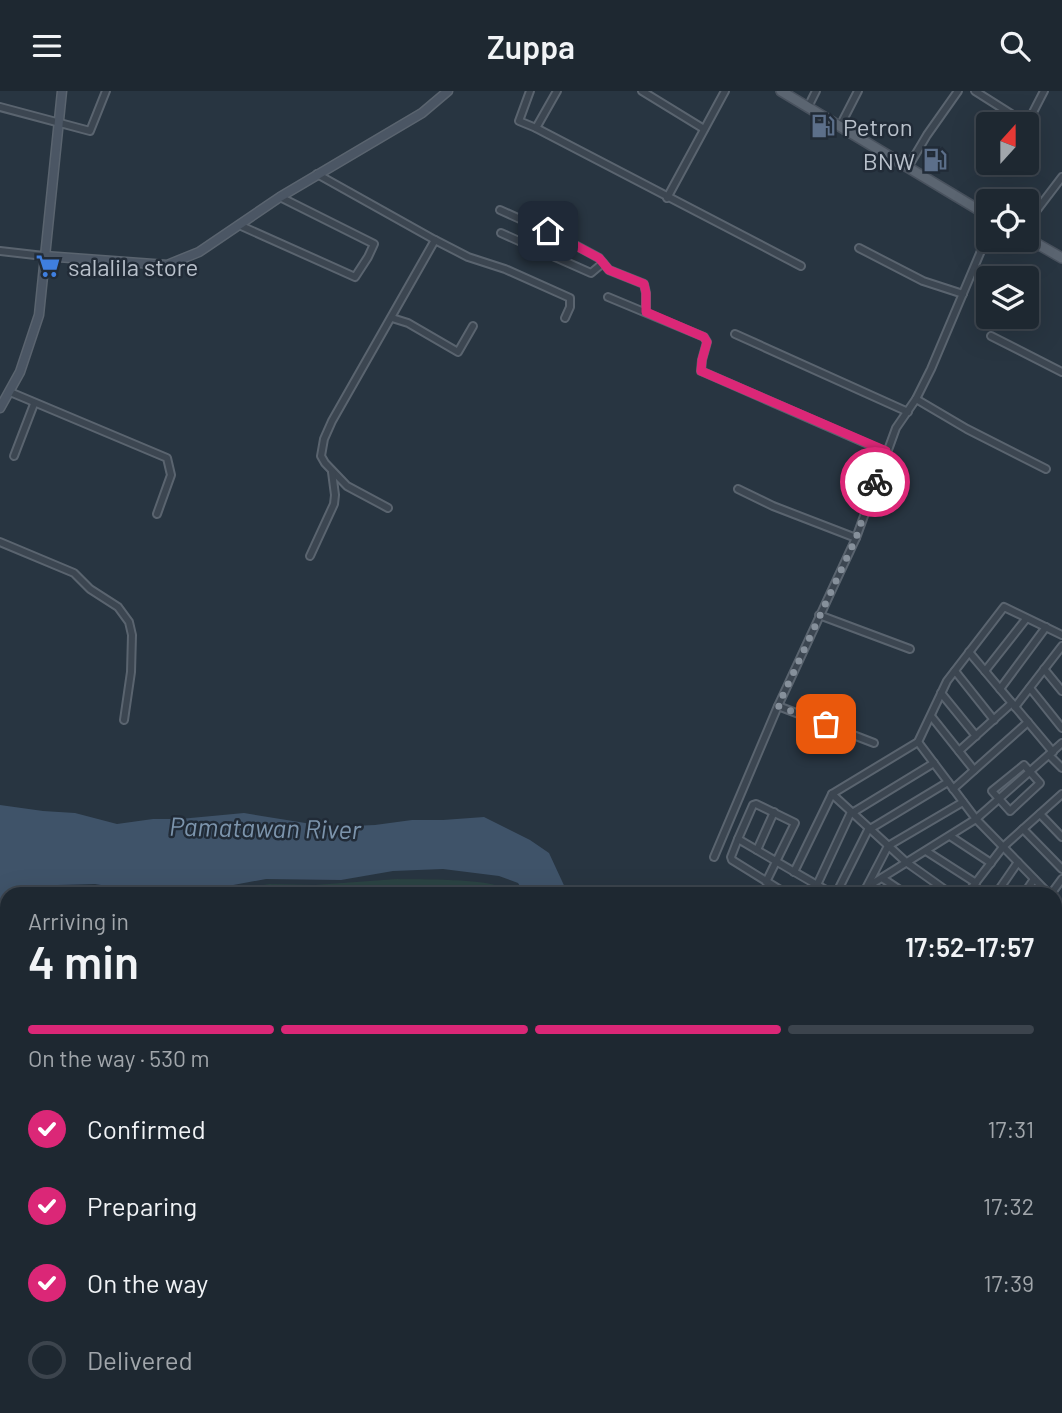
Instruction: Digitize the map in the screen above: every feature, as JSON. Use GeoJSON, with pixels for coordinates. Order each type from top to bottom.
{"type":"FeatureCollection","features":[{"type":"Feature","properties":{"kind":"main road"},"geometry":{"type":"LineString","coordinates":[[781,91],[976,208]]}},
{"type":"Feature","properties":{"kind":"main road"},"geometry":{"type":"LineString","coordinates":[[1039,245],[1062,258]]}},
{"type":"Feature","properties":{"kind":"street"},"geometry":{"type":"LineString","coordinates":[[0,408],[27,353],[39,315],[62,91]]}},
{"type":"Feature","properties":{"kind":"street"},"geometry":{"type":"LineString","coordinates":[[0,107],[90,131],[106,91]]}},
{"type":"Feature","properties":{"kind":"street"},"geometry":{"type":"LineString","coordinates":[[0,251],[167,265],[199,252],[279,197],[422,113],[448,91]]}},
{"type":"Feature","properties":{"kind":"street"},"geometry":{"type":"LineString","coordinates":[[530,91],[519,121],[801,266]]}},
{"type":"Feature","properties":{"kind":"street"},"geometry":{"type":"LineString","coordinates":[[536,128],[557,91]]}},
{"type":"Feature","properties":{"kind":"street"},"geometry":{"type":"LineString","coordinates":[[642,91],[704,128]]}},
{"type":"Feature","properties":{"kind":"street"},"geometry":{"type":"LineString","coordinates":[[667,198],[725,91]]}},
{"type":"Feature","properties":{"kind":"street"},"geometry":{"type":"LineString","coordinates":[[808,107],[816,91]]}},
{"type":"Feature","properties":{"kind":"street"},"geometry":{"type":"LineString","coordinates":[[840,126],[858,91]]}},
{"type":"Feature","properties":{"kind":"street"},"geometry":{"type":"LineString","coordinates":[[908,167],[958,91]]}},
{"type":"Feature","properties":{"kind":"street"},"geometry":{"type":"LineString","coordinates":[[975,91],[1027,124],[1044,91]]}},
{"type":"Feature","properties":{"kind":"street"},"geometry":{"type":"LineString","coordinates":[[317,174],[468,257],[505,269],[570,298],[570,307],[565,318]]}},
{"type":"Feature","properties":{"kind":"street"},"geometry":{"type":"LineString","coordinates":[[1039,207],[1062,177]]}},
{"type":"Feature","properties":{"kind":"street"},"geometry":{"type":"LineString","coordinates":[[239,225],[355,277],[369,257],[374,244],[279,197]]}},
{"type":"Feature","properties":{"kind":"street"},"geometry":{"type":"LineString","coordinates":[[500,210],[570,242],[599,258],[609,270],[644,284],[646,312]]}},
{"type":"Feature","properties":{"kind":"street"},"geometry":{"type":"LineString","coordinates":[[501,233],[591,273],[603,263]]}},
{"type":"Feature","properties":{"kind":"street"},"geometry":{"type":"LineString","coordinates":[[388,508],[346,486],[321,456],[324,439],[332,421],[435,240]]}},
{"type":"Feature","properties":{"kind":"street"},"geometry":{"type":"LineString","coordinates":[[859,248],[923,281],[963,294]]}},
{"type":"Feature","properties":{"kind":"street"},"geometry":{"type":"LineString","coordinates":[[714,857],[778,706],[856,538],[896,428],[916,399],[931,369],[981,252]]}},
{"type":"Feature","properties":{"kind":"street"},"geometry":{"type":"LineString","coordinates":[[608,297],[704,337],[707,342],[701,371],[886,451]]}},
{"type":"Feature","properties":{"kind":"street"},"geometry":{"type":"LineString","coordinates":[[391,318],[408,323],[458,352],[473,327]]}},
{"type":"Feature","properties":{"kind":"street"},"geometry":{"type":"LineString","coordinates":[[735,334],[908,412]]}},
{"type":"Feature","properties":{"kind":"street"},"geometry":{"type":"LineString","coordinates":[[991,336],[1062,372]]}},
{"type":"Feature","properties":{"kind":"street"},"geometry":{"type":"LineString","coordinates":[[10,392],[167,458],[171,475],[158,514]]}},
{"type":"Feature","properties":{"kind":"street"},"geometry":{"type":"LineString","coordinates":[[916,399],[1046,470]]}},
{"type":"Feature","properties":{"kind":"street"},"geometry":{"type":"LineString","coordinates":[[13,456],[34,404]]}},
{"type":"Feature","properties":{"kind":"street"},"geometry":{"type":"LineString","coordinates":[[310,556],[334,504],[332,470]]}},
{"type":"Feature","properties":{"kind":"street"},"geometry":{"type":"LineString","coordinates":[[738,489],[773,506],[856,538]]}},
{"type":"Feature","properties":{"kind":"street"},"geometry":{"type":"LineString","coordinates":[[0,542],[74,573],[90,589],[118,607],[129,622],[132,635],[131,672],[124,720]]}},
{"type":"Feature","properties":{"kind":"street"},"geometry":{"type":"LineString","coordinates":[[794,872],[832,794],[918,743],[947,681],[1004,607],[1062,635]]}},
{"type":"Feature","properties":{"kind":"street"},"geometry":{"type":"LineString","coordinates":[[819,615],[910,649]]}},
{"type":"Feature","properties":{"kind":"street"},"geometry":{"type":"LineString","coordinates":[[985,671],[1026,619]]}},
{"type":"Feature","properties":{"kind":"street"},"geometry":{"type":"LineString","coordinates":[[1000,689],[1046,627]]}},
{"type":"Feature","properties":{"kind":"street"},"geometry":{"type":"LineString","coordinates":[[959,751],[1014,705],[1062,646]]}},
{"type":"Feature","properties":{"kind":"street"},"geometry":{"type":"LineString","coordinates":[[969,652],[1028,722],[1062,768]]}},
{"type":"Feature","properties":{"kind":"street"},"geometry":{"type":"LineString","coordinates":[[1044,669],[1062,691]]}},
{"type":"Feature","properties":{"kind":"street"},"geometry":{"type":"LineString","coordinates":[[955,671],[994,720]]}},
{"type":"Feature","properties":{"kind":"street"},"geometry":{"type":"LineString","coordinates":[[1030,688],[1062,728]]}},
{"type":"Feature","properties":{"kind":"street"},"geometry":{"type":"LineString","coordinates":[[941,693],[976,736]]}},
{"type":"Feature","properties":{"kind":"street"},"geometry":{"type":"LineString","coordinates":[[778,706],[874,743]]}},
{"type":"Feature","properties":{"kind":"street"},"geometry":{"type":"LineString","coordinates":[[931,716],[974,770]]}},
{"type":"Feature","properties":{"kind":"street"},"geometry":{"type":"LineString","coordinates":[[953,789],[1028,722]]}},
{"type":"Feature","properties":{"kind":"street"},"geometry":{"type":"LineString","coordinates":[[918,743],[976,819],[1043,887]]}},
{"type":"Feature","properties":{"kind":"street"},"geometry":{"type":"LineString","coordinates":[[867,887],[976,819],[1062,743]]}},
{"type":"Feature","properties":{"kind":"street"},"geometry":{"type":"LineString","coordinates":[[817,885],[852,812],[933,763]]}},
{"type":"Feature","properties":{"kind":"street"},"geometry":{"type":"LineString","coordinates":[[999,800],[1010,811],[1040,783],[1030,771]]}},
{"type":"Feature","properties":{"kind":"street"},"geometry":{"type":"LineString","coordinates":[[839,887],[870,829],[948,782]]}},
{"type":"Feature","properties":{"kind":"street"},"geometry":{"type":"LineString","coordinates":[[832,794],[906,862],[941,887]]}},
{"type":"Feature","properties":{"kind":"street"},"geometry":{"type":"LineString","coordinates":[[973,887],[1003,847],[1061,798]]}},
{"type":"Feature","properties":{"kind":"street"},"geometry":{"type":"LineString","coordinates":[[867,887],[888,846],[963,802]]}},
{"type":"Feature","properties":{"kind":"street"},"geometry":{"type":"LineString","coordinates":[[766,882],[795,823],[756,804],[753,805],[731,857],[732,860],[766,882],[775,887]]}},
{"type":"Feature","properties":{"kind":"street"},"geometry":{"type":"LineString","coordinates":[[757,850],[774,812]]}},
{"type":"Feature","properties":{"kind":"street"},"geometry":{"type":"LineString","coordinates":[[1040,814],[1062,838]]}},
{"type":"Feature","properties":{"kind":"street"},"geometry":{"type":"LineString","coordinates":[[1023,829],[1062,869]]}},
{"type":"Feature","properties":{"kind":"street"},"geometry":{"type":"LineString","coordinates":[[950,835],[991,863]]}},
{"type":"Feature","properties":{"kind":"street"},"geometry":{"type":"LineString","coordinates":[[738,839],[821,887]]}},
{"type":"Feature","properties":{"kind":"street"},"geometry":{"type":"LineString","coordinates":[[926,851],[976,883]]}},
{"type":"Feature","properties":{"kind":"street"},"geometry":{"type":"LineString","coordinates":[[1001,887],[1018,862]]}},
{"type":"Feature","properties":{"kind":"street"},"geometry":{"type":"LineString","coordinates":[[882,878],[896,887]]}},
{"type":"Feature","properties":{"kind":"street"},"geometry":{"type":"LineString","coordinates":[[1029,887],[1034,879]]}},
{"type":"Feature","properties":{"kind":"green space"},"geometry":{"type":"Polygon","coordinates":[[[397,879],[478,882],[500,887],[252,887],[269,884],[315,885],[397,879]]]}},
{"type":"Feature","properties":{"kind":"water","name":"Pamatawan River"},"geometry":{"type":"Polygon","coordinates":[[[0,805],[75,813],[117,824],[244,813],[330,827],[484,817],[530,840],[549,853],[565,887],[521,887],[518,883],[499,876],[443,869],[393,871],[341,880],[266,879],[223,887],[113,887],[95,884],[0,887],[0,805]]]}},
{"type":"Feature","properties":{"kind":"way so far"},"geometry":{"type":"LineString","coordinates":[[826,724],[778,706],[856,538],[875,482]]}},
{"type":"Feature","properties":{"kind":"place","name":"Petron"},"geometry":{"type":"Point","coordinates":[823,126]}},
{"type":"Feature","properties":{"kind":"place","name":"BNW"},"geometry":{"type":"Point","coordinates":[935,160]}},
{"type":"Feature","properties":{"kind":"place","name":"salalila store"},"geometry":{"type":"Point","coordinates":[48,266]}},
{"type":"Feature","properties":{"kind":"route"},"geometry":{"type":"LineString","coordinates":[[548,231],[599,258],[609,270],[644,284],[646,312],[704,337],[707,342],[701,371],[886,451],[875,482]]}}]}
